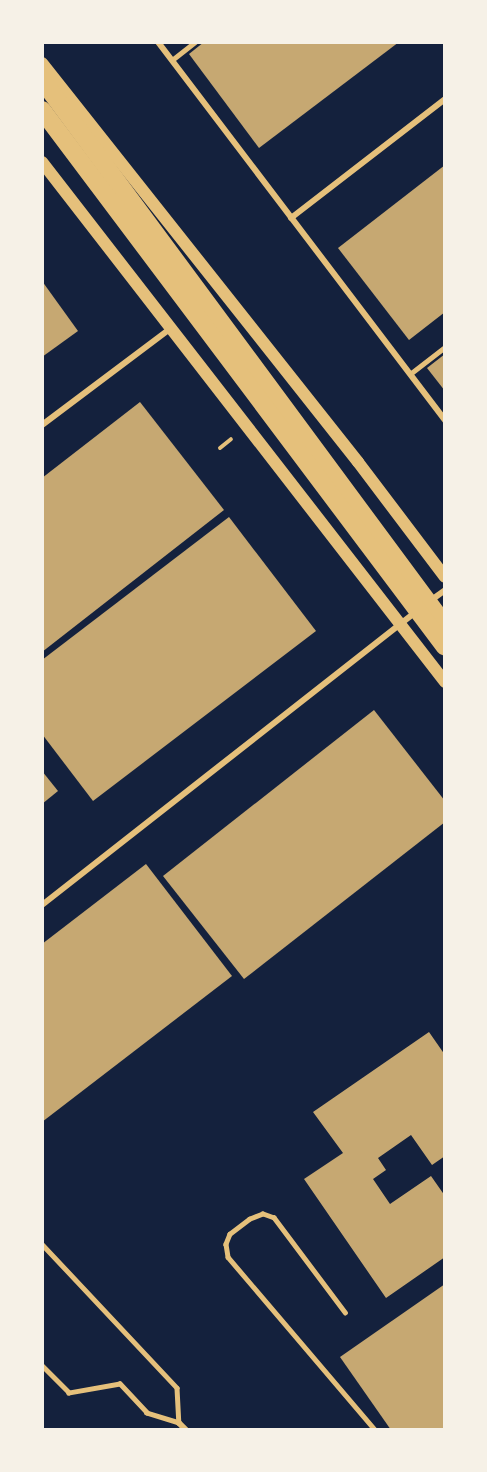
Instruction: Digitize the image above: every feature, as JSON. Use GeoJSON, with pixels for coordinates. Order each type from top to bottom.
{"type":"FeatureCollection","features":[{"type":"Feature","properties":{"kind":"highway"},"geometry":{"type":"LineString","coordinates":[[42,80],[445,625]]}},
{"type":"Feature","properties":{"kind":"highway"},"geometry":{"type":"LineString","coordinates":[[42,110],[445,647]]}},
{"type":"Feature","properties":{"kind":"main road"},"geometry":{"type":"LineString","coordinates":[[42,63],[445,577]]}},
{"type":"Feature","properties":{"kind":"main road"},"geometry":{"type":"LineString","coordinates":[[42,162],[445,682]]}},
{"type":"Feature","properties":{"kind":"street"},"geometry":{"type":"LineString","coordinates":[[158,42],[445,420]]}},
{"type":"Feature","properties":{"kind":"street"},"geometry":{"type":"LineString","coordinates":[[291,218],[445,99]]}},
{"type":"Feature","properties":{"kind":"street"},"geometry":{"type":"LineString","coordinates":[[42,425],[170,329]]}},
{"type":"Feature","properties":{"kind":"street"},"geometry":{"type":"LineString","coordinates":[[42,905],[445,590]]}},
{"type":"Feature","properties":{"kind":"street"},"geometry":{"type":"LineString","coordinates":[[179,1423],[186,1430]]}},
{"type":"Feature","properties":{"kind":"lane"},"geometry":{"type":"LineString","coordinates":[[172,60],[195,42]]}},
{"type":"Feature","properties":{"kind":"lane"},"geometry":{"type":"LineString","coordinates":[[410,374],[445,347]]}},
{"type":"Feature","properties":{"kind":"lane"},"geometry":{"type":"LineString","coordinates":[[345,1313],[274,1218],[263,1214],[250,1219],[230,1234],[226,1244],[228,1257],[375,1430]]}},
{"type":"Feature","properties":{"kind":"lane"},"geometry":{"type":"LineString","coordinates":[[42,1244],[177,1388],[179,1423],[147,1413],[120,1384],[69,1394],[42,1365]]}},
{"type":"Feature","properties":{"kind":"building"},"geometry":{"type":"Polygon","coordinates":[[[204,42],[399,42],[259,148],[189,54],[204,42]]]}},
{"type":"Feature","properties":{"kind":"building"},"geometry":{"type":"Polygon","coordinates":[[[445,165],[445,312],[409,340],[338,248],[445,165]]]}},
{"type":"Feature","properties":{"kind":"building"},"geometry":{"type":"Polygon","coordinates":[[[42,281],[78,331],[42,357],[42,281]]]}},
{"type":"Feature","properties":{"kind":"building"},"geometry":{"type":"Polygon","coordinates":[[[445,354],[445,391],[427,368],[445,354]]]}},
{"type":"Feature","properties":{"kind":"building"},"geometry":{"type":"Polygon","coordinates":[[[140,402],[224,510],[42,652],[42,478],[140,402]]]}},
{"type":"Feature","properties":{"kind":"building"},"geometry":{"type":"Polygon","coordinates":[[[229,517],[316,631],[93,801],[42,734],[42,660],[229,517]]]}},
{"type":"Feature","properties":{"kind":"building"},"geometry":{"type":"Polygon","coordinates":[[[374,710],[445,801],[445,822],[244,979],[163,876],[374,710]]]}},
{"type":"Feature","properties":{"kind":"building"},"geometry":{"type":"Polygon","coordinates":[[[42,771],[58,791],[42,804],[42,771]]]}},
{"type":"Feature","properties":{"kind":"building"},"geometry":{"type":"Polygon","coordinates":[[[146,864],[232,976],[42,1122],[42,944],[146,864]]]}},
{"type":"Feature","properties":{"kind":"building"},"geometry":{"type":"Polygon","coordinates":[[[429,1032],[445,1055],[445,1156],[432,1165],[411,1135],[378,1158],[386,1170],[373,1179],[390,1204],[431,1176],[445,1196],[445,1257],[386,1298],[304,1179],[343,1153],[313,1112],[429,1032]]]}},
{"type":"Feature","properties":{"kind":"building"},"geometry":{"type":"Polygon","coordinates":[[[445,1284],[445,1430],[391,1430],[340,1357],[445,1284]]]}}]}
